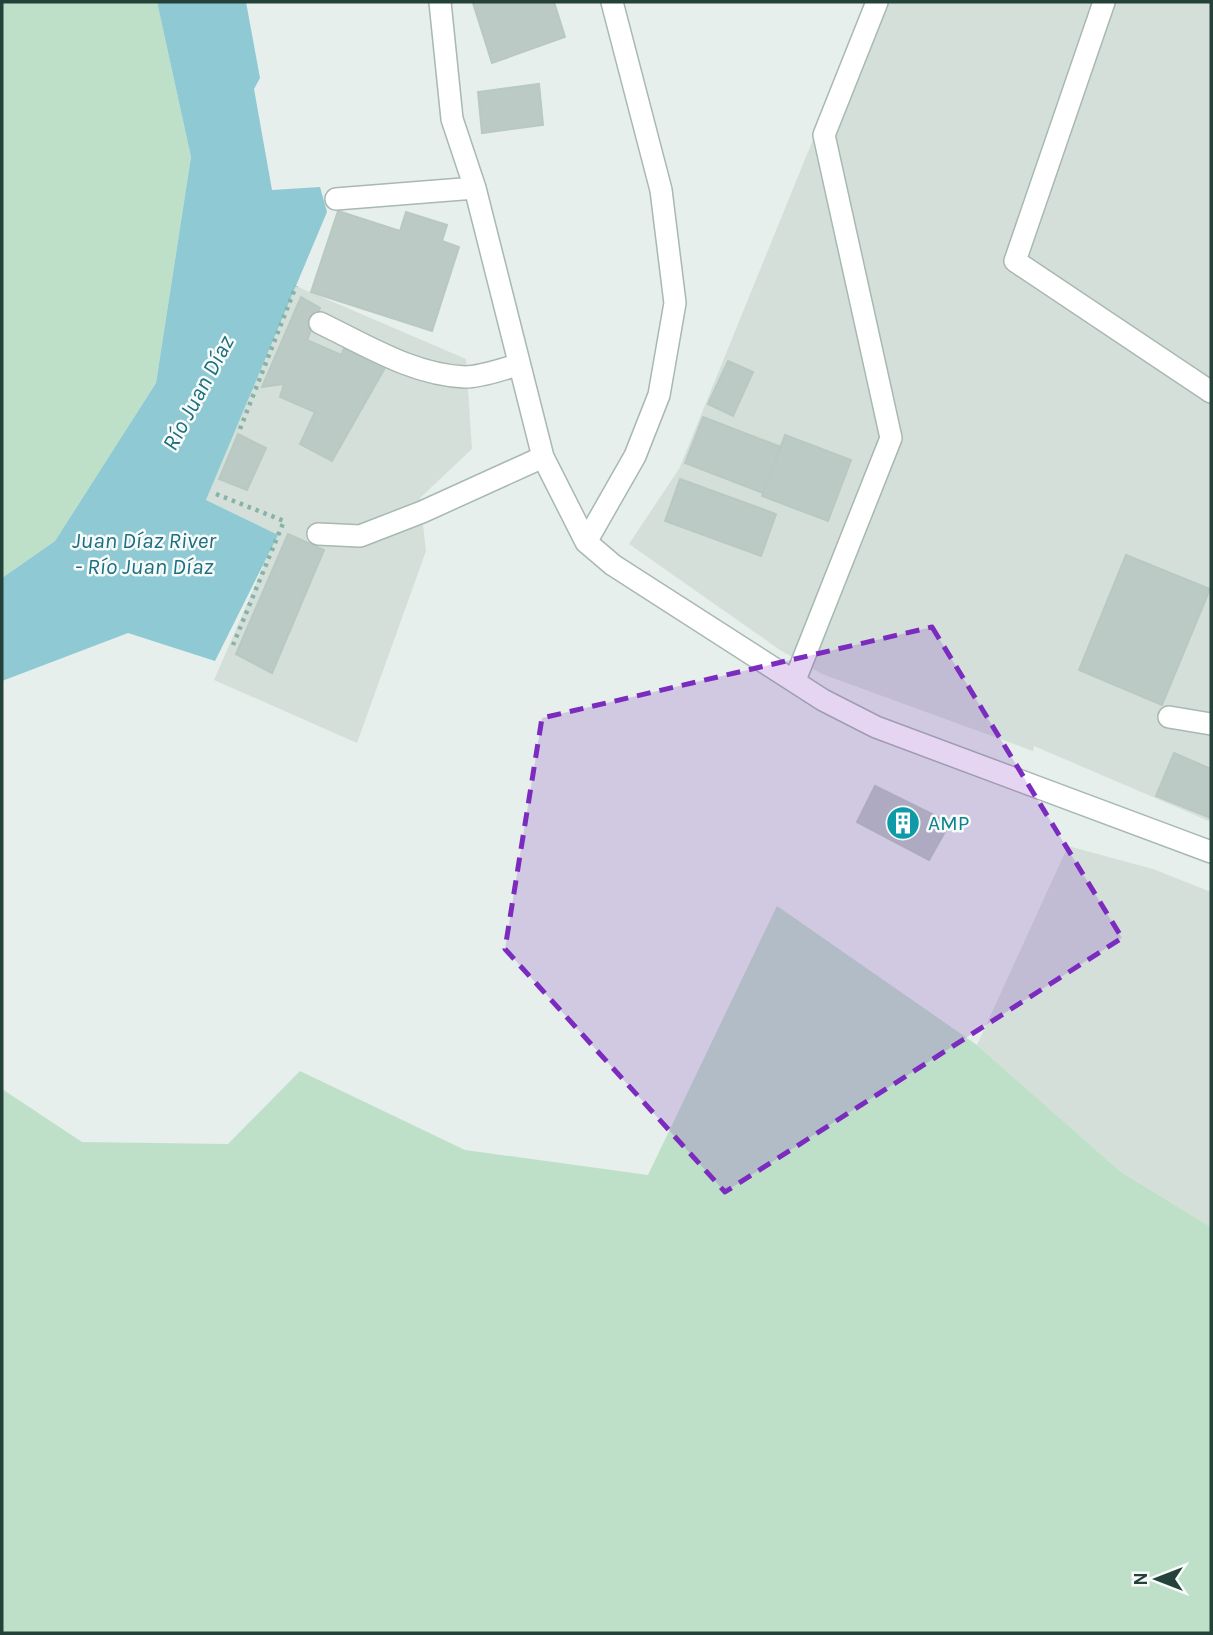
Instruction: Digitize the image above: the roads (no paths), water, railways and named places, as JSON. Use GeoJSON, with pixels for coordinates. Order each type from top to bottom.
{"type":"FeatureCollection","features":[{"type":"Feature","properties":{"kind":"lane"},"geometry":{"type":"LineString","coordinates":[[440,2],[452,119],[475,188],[518,365],[543,457],[586,542],[613,565],[823,700],[876,727],[1211,852]]}},
{"type":"Feature","properties":{"kind":"lane"},"geometry":{"type":"LineString","coordinates":[[586,542],[635,456],[659,396],[675,303],[661,190],[612,2]]}},
{"type":"Feature","properties":{"kind":"lane"},"geometry":{"type":"LineString","coordinates":[[794,680],[891,438],[824,135],[877,2]]}},
{"type":"Feature","properties":{"kind":"lane"},"geometry":{"type":"LineString","coordinates":[[1104,2],[1015,261],[1211,392]]}},
{"type":"Feature","properties":{"kind":"lane"},"geometry":{"type":"LineString","coordinates":[[336,199],[475,188]]}},
{"type":"Feature","properties":{"kind":"lane"},"geometry":{"type":"LineString","coordinates":[[320,323],[405,364],[428,371],[468,377],[518,365]]}},
{"type":"Feature","properties":{"kind":"lane"},"geometry":{"type":"LineString","coordinates":[[318,534],[360,536],[422,512],[543,457]]}},
{"type":"Feature","properties":{"kind":"lane"},"geometry":{"type":"LineString","coordinates":[[1169,717],[1211,724]]}},
{"type":"Feature","properties":{"kind":"water","name":"Juan Díaz River - Río Juan Díaz"},"geometry":{"type":"Polygon","coordinates":[[[157,2],[246,2],[260,78],[254,89],[272,190],[320,187],[327,212],[206,500],[278,535],[215,661],[128,633],[2,681],[2,578],[55,541],[156,383],[191,157],[157,2]]]}},
{"type":"Feature","properties":{"kind":"place","name":"AMP"},"geometry":{"type":"Point","coordinates":[903,823]}},
{"type":"Feature","properties":{"kind":"water label","name":"Río Juan Díaz"},"geometry":{"type":"Point","coordinates":[198,393]}}]}
